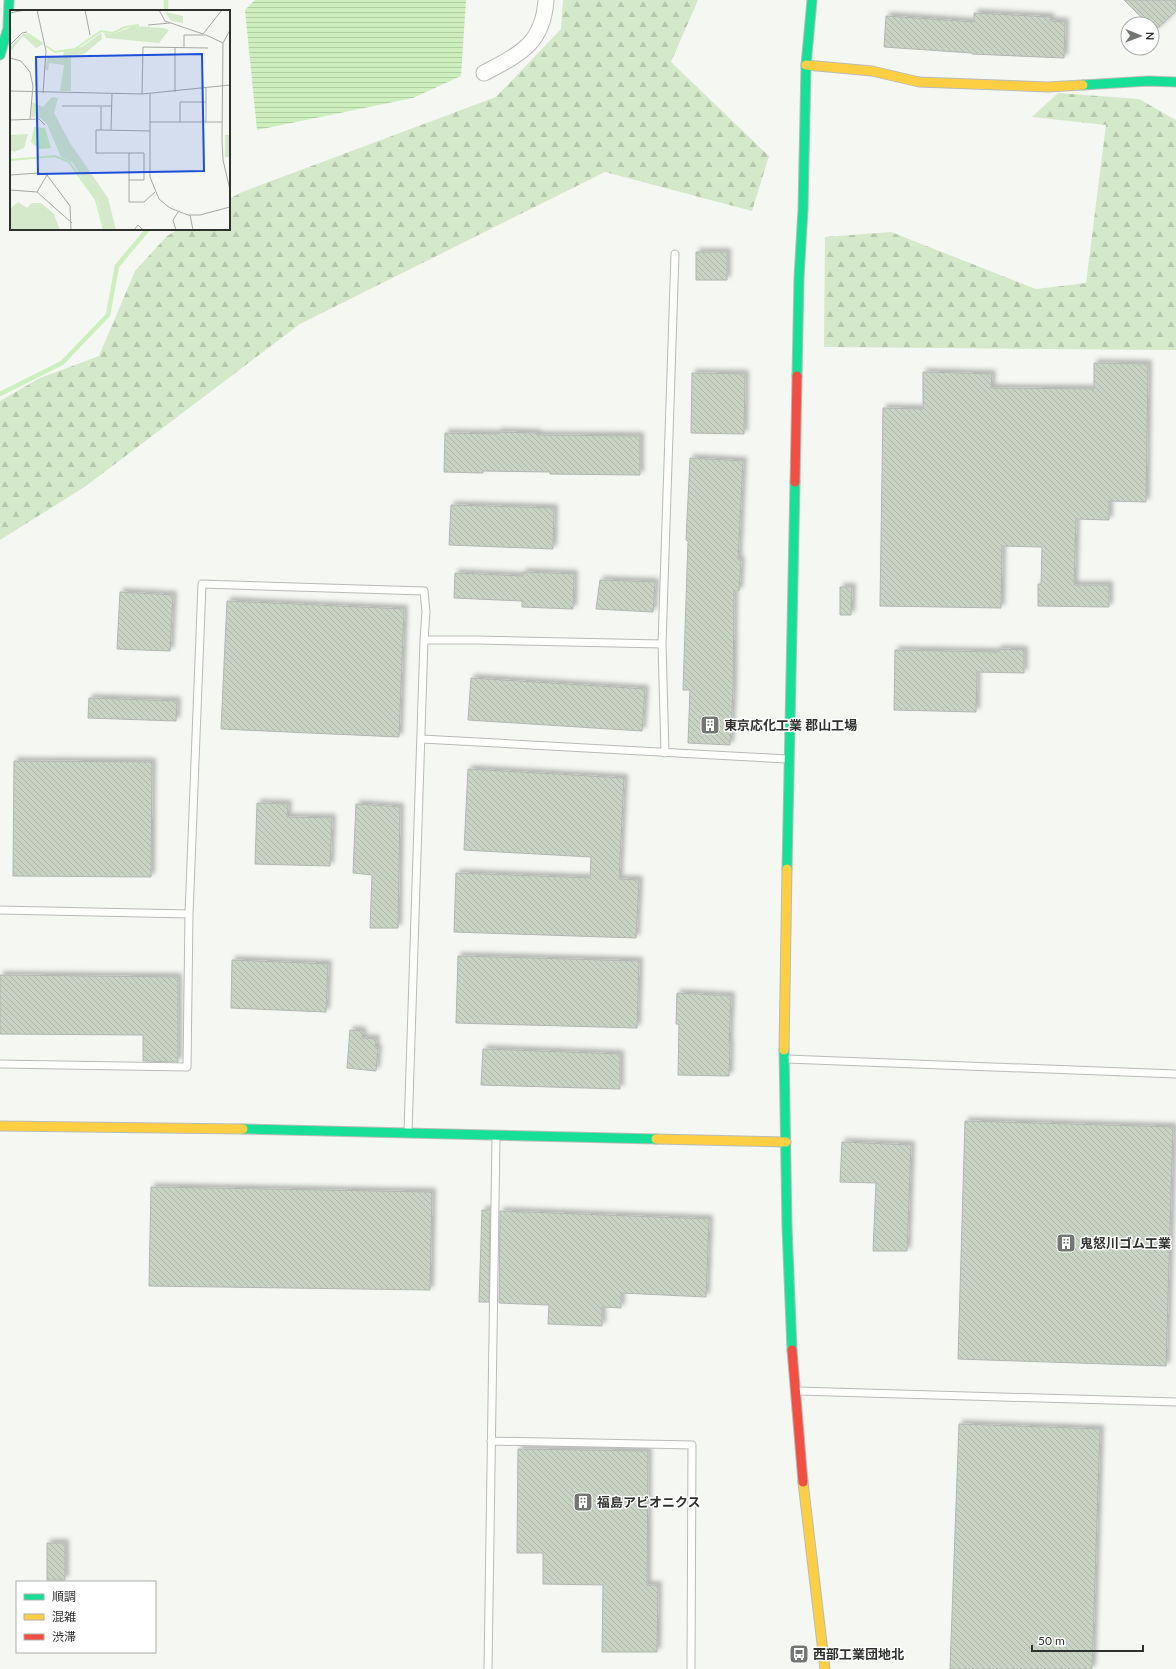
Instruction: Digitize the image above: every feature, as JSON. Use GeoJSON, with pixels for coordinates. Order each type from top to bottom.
{"type":"FeatureCollection","features":[{"type":"Feature","properties":{"kind":"street"},"geometry":{"type":"LineString","coordinates":[[0,55],[5,42],[9,13],[9,0]]}},
{"type":"Feature","properties":{"kind":"street"},"geometry":{"type":"LineString","coordinates":[[484,73],[517,55],[535,39],[545,17],[546,0]]}},
{"type":"Feature","properties":{"kind":"street"},"geometry":{"type":"LineString","coordinates":[[812,0],[806,65],[803,209],[799,286],[784,1059],[786,1195],[795,1391],[825,1669]]}},
{"type":"Feature","properties":{"kind":"street"},"geometry":{"type":"LineString","coordinates":[[806,65],[872,71],[919,82],[1048,87],[1148,80],[1176,82]]}},
{"type":"Feature","properties":{"kind":"street"},"geometry":{"type":"LineString","coordinates":[[0,1126],[408,1133],[786,1142]]}},
{"type":"Feature","properties":{"kind":"lane"},"geometry":{"type":"LineString","coordinates":[[665,753],[662,644],[675,254]]}},
{"type":"Feature","properties":{"kind":"lane"},"geometry":{"type":"LineString","coordinates":[[0,1064],[187,1067],[189,914],[202,584],[424,591],[426,612],[408,1133]]}},
{"type":"Feature","properties":{"kind":"lane"},"geometry":{"type":"LineString","coordinates":[[424,640],[662,644]]}},
{"type":"Feature","properties":{"kind":"lane"},"geometry":{"type":"LineString","coordinates":[[422,739],[790,760]]}},
{"type":"Feature","properties":{"kind":"lane"},"geometry":{"type":"LineString","coordinates":[[0,910],[189,914]]}},
{"type":"Feature","properties":{"kind":"lane"},"geometry":{"type":"LineString","coordinates":[[784,1059],[1176,1074]]}},
{"type":"Feature","properties":{"kind":"lane"},"geometry":{"type":"LineString","coordinates":[[488,1669],[496,1136]]}},
{"type":"Feature","properties":{"kind":"lane"},"geometry":{"type":"LineString","coordinates":[[795,1391],[1176,1402]]}},
{"type":"Feature","properties":{"kind":"lane"},"geometry":{"type":"LineString","coordinates":[[492,1441],[692,1445],[691,1669]]}},
{"type":"Feature","properties":{"kind":"green space"},"geometry":{"type":"Polygon","coordinates":[[[563,0],[698,0],[671,62],[769,156],[752,211],[605,172],[300,324],[86,486],[0,540],[0,401],[40,378],[99,356],[135,271],[167,236],[177,230],[230,230],[230,198],[242,192],[496,97],[561,29],[563,0]]]}},
{"type":"Feature","properties":{"kind":"green space"},"geometry":{"type":"Polygon","coordinates":[[[1058,93],[1139,99],[1176,120],[1176,350],[824,347],[825,237],[891,232],[1036,289],[1086,283],[1106,125],[1032,117],[1058,93]]]}},
{"type":"Feature","properties":{"kind":"shaded area"},"geometry":{"type":"Polygon","coordinates":[[[255,0],[466,0],[461,76],[413,98],[257,130],[245,10],[255,0]]]}},
{"type":"Feature","properties":{"kind":"building"},"geometry":{"type":"Polygon","coordinates":[[[1124,0],[1176,0],[1176,11],[1160,26],[1160,16],[1140,16],[1124,0]]]}},
{"type":"Feature","properties":{"kind":"building"},"geometry":{"type":"Polygon","coordinates":[[[974,13],[1050,17],[1050,21],[1065,22],[1064,58],[972,54],[884,47],[886,16],[974,22],[974,13]]]}},
{"type":"Feature","properties":{"kind":"building"},"geometry":{"type":"Polygon","coordinates":[[[696,252],[727,252],[727,280],[696,280],[696,252]]]}},
{"type":"Feature","properties":{"kind":"building"},"geometry":{"type":"Polygon","coordinates":[[[1094,363],[1148,364],[1146,502],[1109,501],[1109,520],[1076,519],[1074,585],[1109,585],[1109,607],[1038,606],[1038,584],[1041,584],[1042,547],[1002,546],[1001,608],[880,606],[883,408],[923,409],[923,372],[992,374],[991,388],[1094,389],[1094,363]]]}},
{"type":"Feature","properties":{"kind":"building"},"geometry":{"type":"Polygon","coordinates":[[[692,373],[745,374],[744,434],[691,433],[692,373]]]}},
{"type":"Feature","properties":{"kind":"building"},"geometry":{"type":"Polygon","coordinates":[[[498,432],[537,433],[537,435],[640,436],[640,475],[550,474],[550,472],[444,472],[445,433],[498,434],[498,432]]]}},
{"type":"Feature","properties":{"kind":"building"},"geometry":{"type":"Polygon","coordinates":[[[690,458],[743,461],[738,560],[741,560],[739,591],[734,591],[733,691],[730,745],[688,743],[690,690],[683,690],[688,541],[686,540],[690,458]]]}},
{"type":"Feature","properties":{"kind":"building"},"geometry":{"type":"Polygon","coordinates":[[[451,505],[554,508],[553,549],[449,545],[451,505]]]}},
{"type":"Feature","properties":{"kind":"building"},"geometry":{"type":"Polygon","coordinates":[[[523,572],[574,574],[573,609],[522,607],[522,601],[454,598],[455,573],[523,576],[523,572]]]}},
{"type":"Feature","properties":{"kind":"building"},"geometry":{"type":"Polygon","coordinates":[[[600,580],[655,582],[653,612],[596,609],[600,580]]]}},
{"type":"Feature","properties":{"kind":"building"},"geometry":{"type":"Polygon","coordinates":[[[840,587],[852,587],[851,615],[840,615],[840,587]]]}},
{"type":"Feature","properties":{"kind":"building"},"geometry":{"type":"Polygon","coordinates":[[[120,592],[173,595],[170,651],[117,649],[120,592]]]}},
{"type":"Feature","properties":{"kind":"building"},"geometry":{"type":"Polygon","coordinates":[[[227,601],[404,609],[399,737],[221,729],[227,601]]]}},
{"type":"Feature","properties":{"kind":"building"},"geometry":{"type":"Polygon","coordinates":[[[998,649],[1024,650],[1024,673],[977,672],[976,712],[894,710],[895,650],[998,652],[998,649]]]}},
{"type":"Feature","properties":{"kind":"building"},"geometry":{"type":"Polygon","coordinates":[[[471,678],[645,689],[642,731],[468,720],[471,678]]]}},
{"type":"Feature","properties":{"kind":"building"},"geometry":{"type":"Polygon","coordinates":[[[89,698],[177,701],[176,721],[88,718],[89,698]]]}},
{"type":"Feature","properties":{"kind":"building"},"geometry":{"type":"Polygon","coordinates":[[[14,761],[152,762],[151,877],[13,876],[14,761]]]}},
{"type":"Feature","properties":{"kind":"building"},"geometry":{"type":"Polygon","coordinates":[[[468,769],[624,778],[619,879],[639,880],[636,938],[454,932],[456,873],[590,878],[591,857],[464,850],[468,769]]]}},
{"type":"Feature","properties":{"kind":"building"},"geometry":{"type":"Polygon","coordinates":[[[257,803],[288,804],[287,817],[332,818],[330,866],[255,864],[257,803]]]}},
{"type":"Feature","properties":{"kind":"building"},"geometry":{"type":"Polygon","coordinates":[[[356,804],[400,807],[398,928],[370,928],[372,875],[353,873],[356,804]]]}},
{"type":"Feature","properties":{"kind":"building"},"geometry":{"type":"Polygon","coordinates":[[[458,956],[639,961],[637,1028],[456,1023],[458,956]]]}},
{"type":"Feature","properties":{"kind":"building"},"geometry":{"type":"Polygon","coordinates":[[[232,960],[328,964],[326,1012],[231,1008],[232,960]]]}},
{"type":"Feature","properties":{"kind":"building"},"geometry":{"type":"Polygon","coordinates":[[[0,975],[178,977],[178,1062],[143,1061],[143,1035],[0,1034],[0,975]]]}},
{"type":"Feature","properties":{"kind":"building"},"geometry":{"type":"Polygon","coordinates":[[[677,993],[731,996],[729,1076],[678,1075],[679,1024],[676,1024],[677,993]]]}},
{"type":"Feature","properties":{"kind":"building"},"geometry":{"type":"Polygon","coordinates":[[[350,1030],[363,1031],[362,1038],[376,1039],[375,1048],[378,1048],[376,1071],[347,1068],[350,1030]]]}},
{"type":"Feature","properties":{"kind":"building"},"geometry":{"type":"Polygon","coordinates":[[[483,1049],[620,1054],[620,1089],[481,1085],[483,1049]]]}},
{"type":"Feature","properties":{"kind":"building","name":"鬼怒川ゴム工業"},"geometry":{"type":"Polygon","coordinates":[[[965,1121],[1173,1127],[1166,1366],[958,1359],[965,1121]]]}},
{"type":"Feature","properties":{"kind":"building"},"geometry":{"type":"Polygon","coordinates":[[[842,1142],[911,1145],[907,1251],[873,1251],[876,1183],[840,1182],[842,1142]]]}},
{"type":"Feature","properties":{"kind":"building"},"geometry":{"type":"Polygon","coordinates":[[[151,1187],[432,1192],[430,1290],[149,1286],[151,1187]]]}},
{"type":"Feature","properties":{"kind":"building"},"geometry":{"type":"Polygon","coordinates":[[[482,1210],[490,1210],[489,1302],[479,1302],[482,1210]]]}},
{"type":"Feature","properties":{"kind":"building"},"geometry":{"type":"Polygon","coordinates":[[[500,1211],[709,1219],[706,1297],[621,1293],[621,1308],[602,1307],[602,1326],[548,1324],[549,1305],[499,1303],[500,1211]]]}},
{"type":"Feature","properties":{"kind":"building"},"geometry":{"type":"Polygon","coordinates":[[[959,1424],[1100,1429],[1092,1669],[950,1669],[959,1424]]]}},
{"type":"Feature","properties":{"kind":"building","name":"福島アビオニクス"},"geometry":{"type":"Polygon","coordinates":[[[518,1449],[648,1451],[647,1585],[658,1585],[657,1652],[602,1652],[603,1585],[543,1584],[543,1553],[517,1553],[518,1449]]]}},
{"type":"Feature","properties":{"kind":"building"},"geometry":{"type":"Polygon","coordinates":[[[47,1543],[65,1543],[65,1580],[47,1580],[47,1543]]]}},
{"type":"Feature","properties":{"kind":"waterway"},"geometry":{"type":"LineString","coordinates":[[166,0],[166,10]]}},
{"type":"Feature","properties":{"kind":"waterway"},"geometry":{"type":"LineString","coordinates":[[0,394],[62,363],[108,315],[117,266],[147,230]]}},
{"type":"Feature","properties":{"kind":"traffic: fast"},"geometry":{"type":"LineString","coordinates":[[0,55],[8,28],[9,0]]}},
{"type":"Feature","properties":{"kind":"traffic: fast"},"geometry":{"type":"LineString","coordinates":[[797,376],[806,65],[812,0]]}},
{"type":"Feature","properties":{"kind":"traffic: fast"},"geometry":{"type":"LineString","coordinates":[[1083,85],[1148,81],[1176,82]]}},
{"type":"Feature","properties":{"kind":"traffic: fast"},"geometry":{"type":"LineString","coordinates":[[787,869],[795,482]]}},
{"type":"Feature","properties":{"kind":"traffic: fast"},"geometry":{"type":"LineString","coordinates":[[784,1050],[787,1227],[792,1350]]}},
{"type":"Feature","properties":{"kind":"traffic: fast"},"geometry":{"type":"LineString","coordinates":[[243,1129],[656,1139]]}},
{"type":"Feature","properties":{"kind":"traffic: slow"},"geometry":{"type":"LineString","coordinates":[[806,65],[872,71],[919,82],[1048,87],[1083,85]]}},
{"type":"Feature","properties":{"kind":"traffic: slow"},"geometry":{"type":"LineString","coordinates":[[784,1050],[787,869]]}},
{"type":"Feature","properties":{"kind":"traffic: slow"},"geometry":{"type":"LineString","coordinates":[[0,1126],[243,1129]]}},
{"type":"Feature","properties":{"kind":"traffic: slow"},"geometry":{"type":"LineString","coordinates":[[656,1139],[786,1142]]}},
{"type":"Feature","properties":{"kind":"traffic: slow"},"geometry":{"type":"LineString","coordinates":[[803,1482],[825,1669]]}},
{"type":"Feature","properties":{"kind":"traffic: jam"},"geometry":{"type":"LineString","coordinates":[[795,482],[797,376]]}},
{"type":"Feature","properties":{"kind":"traffic: jam"},"geometry":{"type":"LineString","coordinates":[[792,1350],[803,1482]]}},
{"type":"Feature","properties":{"kind":"place","name":"東京応化工業 郡山工場"},"geometry":{"type":"Point","coordinates":[710,725]}},
{"type":"Feature","properties":{"kind":"place","name":"鬼怒川ゴム工業"},"geometry":{"type":"Point","coordinates":[1066,1243]}},
{"type":"Feature","properties":{"kind":"place","name":"福島アビオニクス"},"geometry":{"type":"Point","coordinates":[583,1502]}},
{"type":"Feature","properties":{"kind":"place","name":"西部工業団地北"},"geometry":{"type":"Point","coordinates":[799,1654]}}]}
